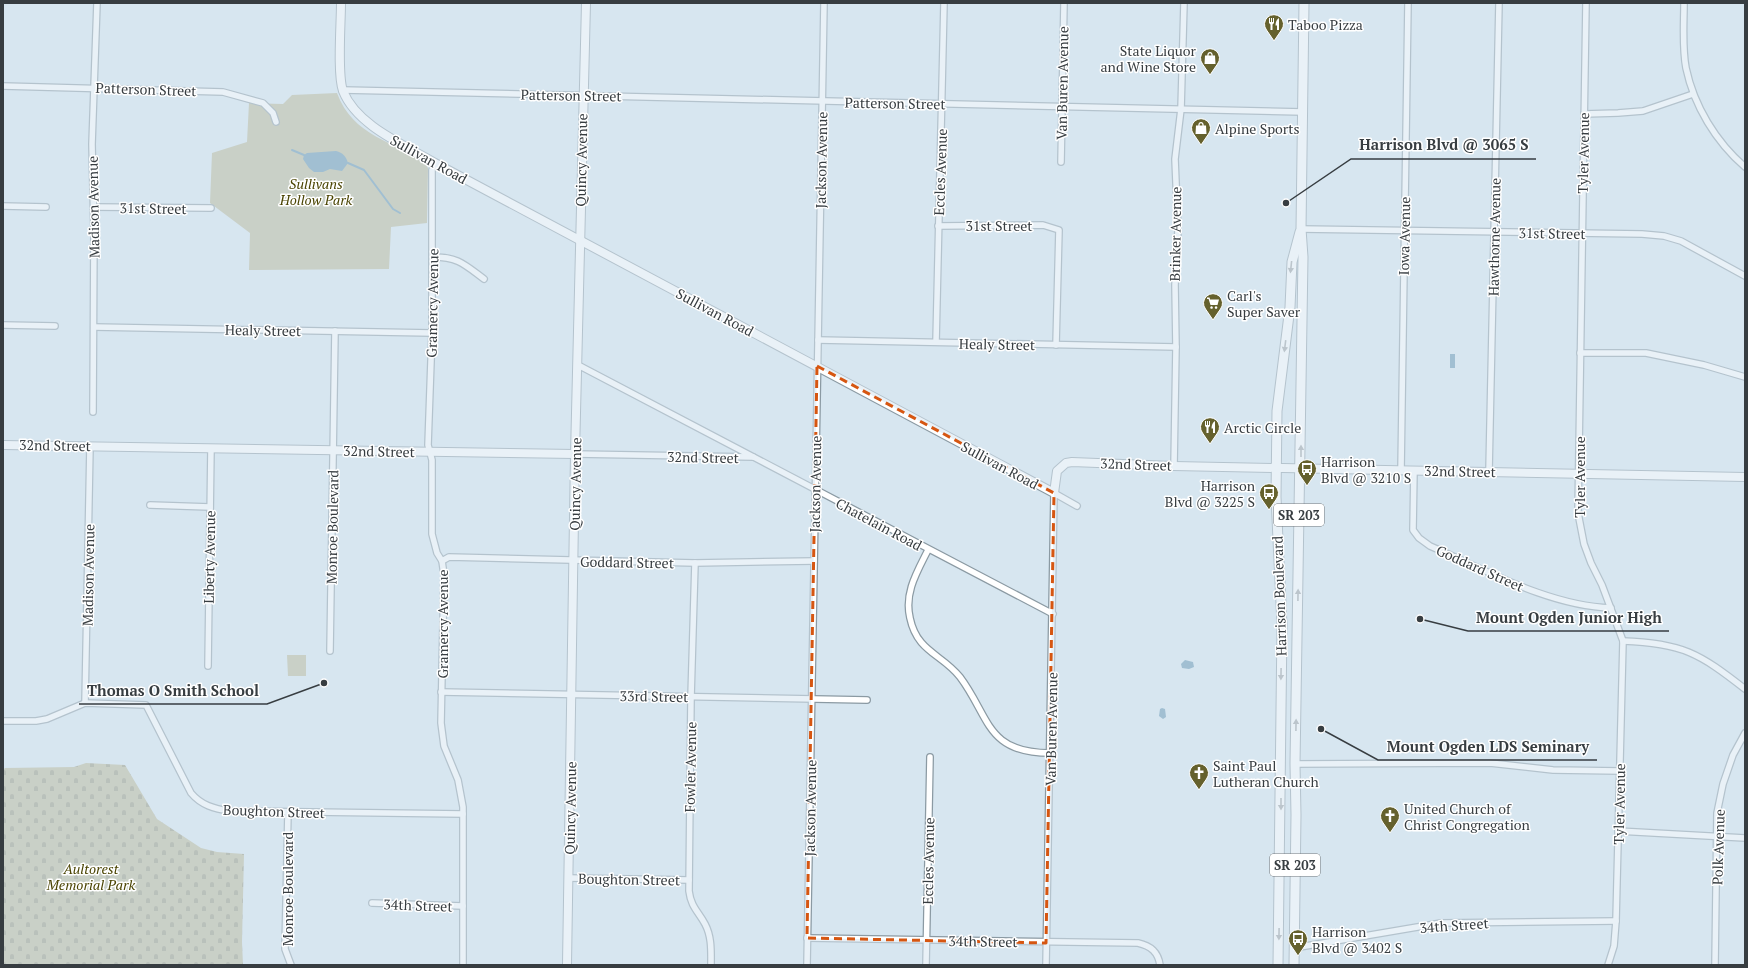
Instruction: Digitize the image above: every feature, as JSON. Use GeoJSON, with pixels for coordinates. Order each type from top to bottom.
{"type":"FeatureCollection","features":[{"type":"Feature","properties":{"kind":"main road","name":"Harrison Boulevard"},"geometry":{"type":"LineString","coordinates":[[1294,965],[1296,815],[1295,764],[1303,257],[1301,229],[1304,3]]}},
{"type":"Feature","properties":{"kind":"main road","name":"Harrison Boulevard"},"geometry":{"type":"LineString","coordinates":[[1278,965],[1282,625],[1276,468],[1278,400],[1290,307],[1291,273],[1294,251],[1301,229]]}},
{"type":"Feature","properties":{"kind":"street","name":"Madison Avenue"},"geometry":{"type":"LineString","coordinates":[[93,412],[94,207],[92,144],[97,3]]}},
{"type":"Feature","properties":{"kind":"street"},"geometry":{"type":"LineString","coordinates":[[341,3],[340,72],[343,90]]}},
{"type":"Feature","properties":{"kind":"street","name":"Quincy Avenue"},"geometry":{"type":"LineString","coordinates":[[567,965],[575,454],[586,3]]}},
{"type":"Feature","properties":{"kind":"street","name":"Jackson Avenue"},"geometry":{"type":"LineString","coordinates":[[807,965],[824,3]]}},
{"type":"Feature","properties":{"kind":"street","name":"Eccles Avenue"},"geometry":{"type":"LineString","coordinates":[[936,342],[938,226],[943,104],[944,3]]}},
{"type":"Feature","properties":{"kind":"street","name":"Van Buren Avenue"},"geometry":{"type":"LineString","coordinates":[[1061,162],[1064,3]]}},
{"type":"Feature","properties":{"kind":"street","name":"Brinker Avenue"},"geometry":{"type":"LineString","coordinates":[[1174,466],[1176,347],[1175,285],[1178,230],[1175,159],[1181,109],[1184,3]]}},
{"type":"Feature","properties":{"kind":"street","name":"Iowa Avenue"},"geometry":{"type":"LineString","coordinates":[[1401,470],[1408,3]]}},
{"type":"Feature","properties":{"kind":"street","name":"Hawthorne Avenue"},"geometry":{"type":"LineString","coordinates":[[1489,471],[1499,3]]}},
{"type":"Feature","properties":{"kind":"street","name":"Tyler Avenue"},"geometry":{"type":"LineString","coordinates":[[1586,3],[1578,513],[1584,544],[1623,641],[1616,921],[1614,946],[1608,965]]}},
{"type":"Feature","properties":{"kind":"street"},"geometry":{"type":"LineString","coordinates":[[1684,3],[1686,67],[1693,94],[1709,125],[1736,159],[1745,167]]}},
{"type":"Feature","properties":{"kind":"street","name":"Patterson Street"},"geometry":{"type":"LineString","coordinates":[[3,86],[223,92],[263,103],[273,113],[276,122]]}},
{"type":"Feature","properties":{"kind":"street","name":"Patterson Street"},"geometry":{"type":"LineString","coordinates":[[343,90],[1303,112]]}},
{"type":"Feature","properties":{"kind":"street","name":"Sullivan Road"},"geometry":{"type":"LineString","coordinates":[[343,90],[356,112],[365,121],[376,129],[435,163],[1077,506]]}},
{"type":"Feature","properties":{"kind":"street"},"geometry":{"type":"LineString","coordinates":[[1584,114],[1643,111],[1693,94]]}},
{"type":"Feature","properties":{"kind":"street","name":"Gramercy Avenue"},"geometry":{"type":"LineString","coordinates":[[435,163],[432,170],[432,333],[428,445],[432,460],[432,534],[437,553],[442,561],[444,575],[441,692],[442,735],[444,746],[458,780],[463,814],[464,965]]}},
{"type":"Feature","properties":{"kind":"street"},"geometry":{"type":"LineString","coordinates":[[3,206],[46,207]]}},
{"type":"Feature","properties":{"kind":"street","name":"31st Street"},"geometry":{"type":"LineString","coordinates":[[94,207],[211,208]]}},
{"type":"Feature","properties":{"kind":"street","name":"31st Street"},"geometry":{"type":"LineString","coordinates":[[938,226],[1043,225],[1059,230],[1056,345]]}},
{"type":"Feature","properties":{"kind":"street","name":"31st Street"},"geometry":{"type":"LineString","coordinates":[[1301,229],[1642,234],[1664,236],[1681,241],[1745,276]]}},
{"type":"Feature","properties":{"kind":"street"},"geometry":{"type":"LineString","coordinates":[[433,258],[446,257],[459,261],[484,279]]}},
{"type":"Feature","properties":{"kind":"street"},"geometry":{"type":"LineString","coordinates":[[3,325],[55,326]]}},
{"type":"Feature","properties":{"kind":"street","name":"Healy Street"},"geometry":{"type":"LineString","coordinates":[[94,327],[432,333]]}},
{"type":"Feature","properties":{"kind":"street","name":"Monroe Boulevard"},"geometry":{"type":"LineString","coordinates":[[330,651],[335,331]]}},
{"type":"Feature","properties":{"kind":"street","name":"Healy Street"},"geometry":{"type":"LineString","coordinates":[[818,340],[1176,347]]}},
{"type":"Feature","properties":{"kind":"street"},"geometry":{"type":"LineString","coordinates":[[1580,353],[1646,353],[1704,365],[1745,377]]}},
{"type":"Feature","properties":{"kind":"street","name":"Chatelain Road"},"geometry":{"type":"LineString","coordinates":[[578,365],[928,550],[1053,614]]}},
{"type":"Feature","properties":{"kind":"street","name":"32nd Street"},"geometry":{"type":"LineString","coordinates":[[3,444],[756,458]]}},
{"type":"Feature","properties":{"kind":"street","name":"Madison Avenue"},"geometry":{"type":"LineString","coordinates":[[86,703],[90,446]]}},
{"type":"Feature","properties":{"kind":"street","name":"Liberty Avenue"},"geometry":{"type":"LineString","coordinates":[[208,666],[211,448]]}},
{"type":"Feature","properties":{"kind":"street","name":"32nd Street"},"geometry":{"type":"LineString","coordinates":[[1054,493],[1057,471],[1066,463],[1072,462],[1174,466],[1745,477]]}},
{"type":"Feature","properties":{"kind":"street","name":"Goddard Street"},"geometry":{"type":"LineString","coordinates":[[1414,470],[1413,530],[1419,538],[1430,546],[1535,592],[1593,608],[1611,608]]}},
{"type":"Feature","properties":{"kind":"street","name":"Van Buren Avenue"},"geometry":{"type":"LineString","coordinates":[[1046,965],[1054,493]]}},
{"type":"Feature","properties":{"kind":"street"},"geometry":{"type":"LineString","coordinates":[[150,505],[210,507]]}},
{"type":"Feature","properties":{"kind":"street"},"geometry":{"type":"LineString","coordinates":[[928,550],[914,578],[909,595],[908,611],[915,633],[929,651],[959,676],[985,720],[999,737],[1017,748],[1039,753],[1050,753]]}},
{"type":"Feature","properties":{"kind":"street","name":"Goddard Street"},"geometry":{"type":"LineString","coordinates":[[442,561],[449,557],[695,563],[814,561]]}},
{"type":"Feature","properties":{"kind":"street","name":"Fowler Avenue"},"geometry":{"type":"LineString","coordinates":[[695,563],[691,697],[689,891],[692,904],[705,923],[710,937],[710,965]]}},
{"type":"Feature","properties":{"kind":"street"},"geometry":{"type":"LineString","coordinates":[[1623,641],[1667,644],[1685,650],[1714,665],[1745,690]]}},
{"type":"Feature","properties":{"kind":"street","name":"33rd Street"},"geometry":{"type":"LineString","coordinates":[[441,692],[867,700]]}},
{"type":"Feature","properties":{"kind":"street"},"geometry":{"type":"LineString","coordinates":[[3,720],[36,721],[48,719],[86,703]]}},
{"type":"Feature","properties":{"kind":"street","name":"Boughton Street"},"geometry":{"type":"LineString","coordinates":[[86,703],[146,704],[186,785],[196,799],[210,807],[224,811],[463,814]]}},
{"type":"Feature","properties":{"kind":"street","name":"Polk Avenue"},"geometry":{"type":"LineString","coordinates":[[1715,965],[1717,813],[1723,784],[1733,755],[1745,734]]}},
{"type":"Feature","properties":{"kind":"street","name":"Eccles Avenue"},"geometry":{"type":"LineString","coordinates":[[926,965],[930,757]]}},
{"type":"Feature","properties":{"kind":"street"},"geometry":{"type":"LineString","coordinates":[[1295,764],[1490,763],[1553,770],[1620,771]]}},
{"type":"Feature","properties":{"kind":"street","name":"Monroe Boulevard"},"geometry":{"type":"LineString","coordinates":[[288,812],[285,949],[291,965]]}},
{"type":"Feature","properties":{"kind":"street"},"geometry":{"type":"LineString","coordinates":[[1618,832],[1745,838]]}},
{"type":"Feature","properties":{"kind":"street","name":"Boughton Street"},"geometry":{"type":"LineString","coordinates":[[568,878],[689,880]]}},
{"type":"Feature","properties":{"kind":"street","name":"34th Street"},"geometry":{"type":"LineString","coordinates":[[372,903],[463,906]]}},
{"type":"Feature","properties":{"kind":"street","name":"34th Street"},"geometry":{"type":"LineString","coordinates":[[1294,948],[1441,923],[1616,921]]}},
{"type":"Feature","properties":{"kind":"street","name":"34th Street"},"geometry":{"type":"LineString","coordinates":[[807,938],[1046,943],[1138,943],[1152,948],[1156,952],[1160,965]]}},
{"type":"Feature","properties":{"kind":"highlighted area"},"geometry":{"type":"Polygon","coordinates":[[[817,366],[1054,493],[1046,943],[807,938],[817,366]]]}},
{"type":"Feature","properties":{"kind":"green space","name":"Sullivans Hollow Park"},"geometry":{"type":"Polygon","coordinates":[[[337,93],[344,108],[364,129],[426,165],[428,168],[427,223],[391,227],[389,269],[249,270],[250,233],[210,203],[212,153],[247,142],[249,103],[283,104],[292,95],[337,93]]]}},
{"type":"Feature","properties":{"kind":"green space"},"geometry":{"type":"Polygon","coordinates":[[[287,655],[306,655],[306,676],[288,676],[287,655]]]}},
{"type":"Feature","properties":{"kind":"green space","name":"Aultorest Memorial Park"},"geometry":{"type":"Polygon","coordinates":[[[86,763],[125,765],[157,819],[201,848],[217,852],[244,854],[242,942],[243,965],[3,965],[3,770],[5,768],[74,767],[86,763]]]}},
{"type":"Feature","properties":{"kind":"water"},"geometry":{"type":"Polygon","coordinates":[[[336,151],[344,155],[348,163],[342,171],[330,169],[323,172],[314,172],[309,168],[303,159],[304,155],[307,153],[336,151]]]}},
{"type":"Feature","properties":{"kind":"water"},"geometry":{"type":"Polygon","coordinates":[[[1450,354],[1455,354],[1455,368],[1450,368],[1450,354]]]}},
{"type":"Feature","properties":{"kind":"water"},"geometry":{"type":"Polygon","coordinates":[[[1185,660],[1193,662],[1194,667],[1189,669],[1182,668],[1181,664],[1185,660]]]}},
{"type":"Feature","properties":{"kind":"water"},"geometry":{"type":"Polygon","coordinates":[[[1160,709],[1165,709],[1166,717],[1163,719],[1159,716],[1160,709]]]}},
{"type":"Feature","properties":{"kind":"waterway"},"geometry":{"type":"LineString","coordinates":[[292,150],[304,155]]}},
{"type":"Feature","properties":{"kind":"waterway"},"geometry":{"type":"LineString","coordinates":[[348,163],[364,170],[393,209],[400,213]]}},
{"type":"Feature","properties":{"kind":"place","name":"Taboo Pizza"},"geometry":{"type":"Point","coordinates":[1274,41]}},
{"type":"Feature","properties":{"kind":"place","name":"State Liquor and Wine Store"},"geometry":{"type":"Point","coordinates":[1210,75]}},
{"type":"Feature","properties":{"kind":"place","name":"Alpine Sports"},"geometry":{"type":"Point","coordinates":[1201,145]}},
{"type":"Feature","properties":{"kind":"place","name":"Harrison Blvd @ 3065 S"},"geometry":{"type":"Point","coordinates":[1286,203]}},
{"type":"Feature","properties":{"kind":"place","name":"Carl's Super Saver"},"geometry":{"type":"Point","coordinates":[1213,320]}},
{"type":"Feature","properties":{"kind":"place","name":"Arctic Circle"},"geometry":{"type":"Point","coordinates":[1210,444]}},
{"type":"Feature","properties":{"kind":"place","name":"Harrison Blvd @ 3210 S"},"geometry":{"type":"Point","coordinates":[1307,486]}},
{"type":"Feature","properties":{"kind":"place","name":"Harrison Blvd @ 3225 S"},"geometry":{"type":"Point","coordinates":[1269,510]}},
{"type":"Feature","properties":{"kind":"place","name":"Mount Ogden Junior High"},"geometry":{"type":"Point","coordinates":[1420,619]}},
{"type":"Feature","properties":{"kind":"place","name":"Thomas O Smith School"},"geometry":{"type":"Point","coordinates":[324,683]}},
{"type":"Feature","properties":{"kind":"place","name":"Mount Ogden LDS Seminary"},"geometry":{"type":"Point","coordinates":[1321,729]}},
{"type":"Feature","properties":{"kind":"place","name":"Saint Paul Lutheran Church"},"geometry":{"type":"Point","coordinates":[1199,790]}},
{"type":"Feature","properties":{"kind":"place","name":"United Church of Christ Congregation"},"geometry":{"type":"Point","coordinates":[1390,833]}},
{"type":"Feature","properties":{"kind":"place","name":"Harrison Blvd @ 3402 S"},"geometry":{"type":"Point","coordinates":[1298,956]}}]}
